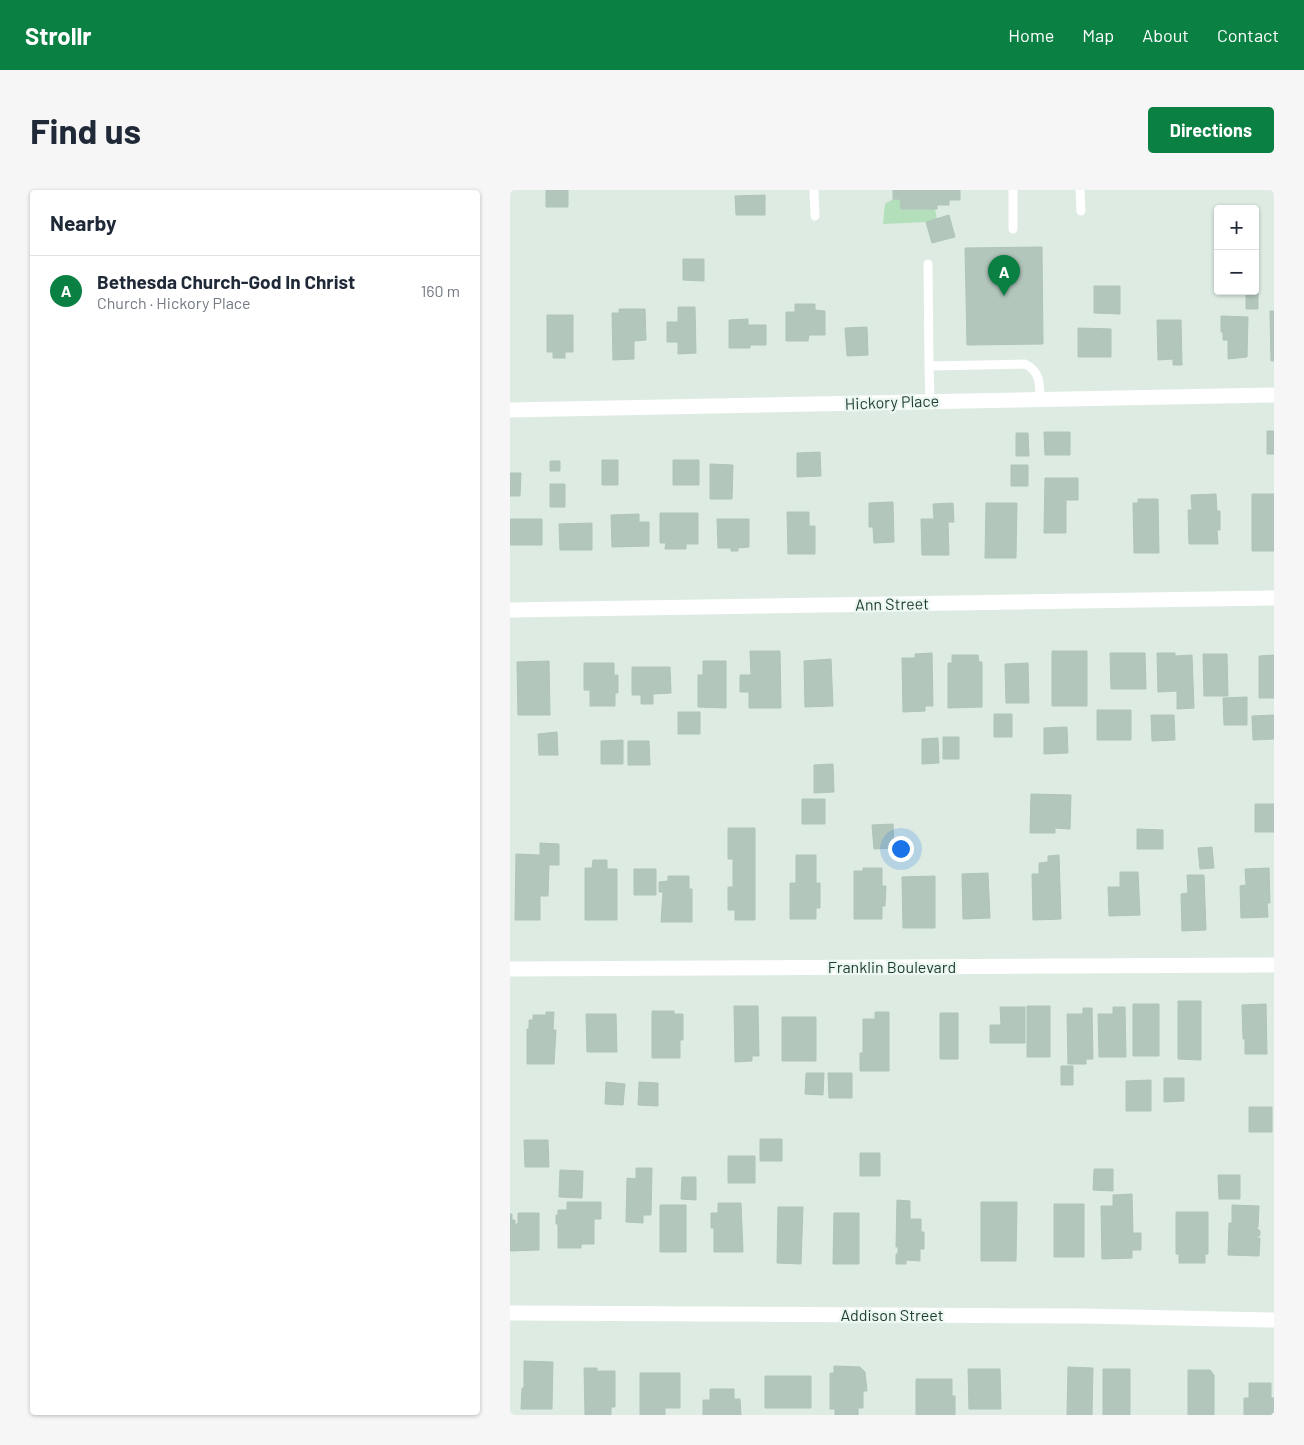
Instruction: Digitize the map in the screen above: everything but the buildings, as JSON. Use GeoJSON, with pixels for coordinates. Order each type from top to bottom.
{"type":"FeatureCollection","features":[{"type":"Feature","properties":{"kind":"street","name":"Hickory Place"},"geometry":{"type":"LineString","coordinates":[[510,410],[1274,394]]}},
{"type":"Feature","properties":{"kind":"street","name":"Ann Street"},"geometry":{"type":"LineString","coordinates":[[510,610],[1274,598]]}},
{"type":"Feature","properties":{"kind":"street","name":"Franklin Boulevard"},"geometry":{"type":"LineString","coordinates":[[510,968],[1274,966]]}},
{"type":"Feature","properties":{"kind":"street","name":"Addison Street"},"geometry":{"type":"LineString","coordinates":[[510,1313],[1063,1316],[1274,1320]]}},
{"type":"Feature","properties":{"kind":"lane"},"geometry":{"type":"LineString","coordinates":[[814,190],[815,216]]}},
{"type":"Feature","properties":{"kind":"lane"},"geometry":{"type":"LineString","coordinates":[[1013,190],[1013,229]]}},
{"type":"Feature","properties":{"kind":"lane"},"geometry":{"type":"LineString","coordinates":[[1080,190],[1081,211]]}},
{"type":"Feature","properties":{"kind":"lane"},"geometry":{"type":"LineString","coordinates":[[928,264],[930,401]]}},
{"type":"Feature","properties":{"kind":"lane"},"geometry":{"type":"LineString","coordinates":[[930,366],[1025,364],[1030,366],[1038,376],[1040,399]]}},
{"type":"Feature","properties":{"kind":"green space"},"geometry":{"type":"Polygon","coordinates":[[[893,199],[900,199],[901,209],[935,209],[937,219],[926,222],[883,224],[885,204],[893,199]]]}},
{"type":"Feature","properties":{"kind":"place","name":"Bethesda Church-God In Christ"},"geometry":{"type":"Point","coordinates":[1004,296]}}]}
